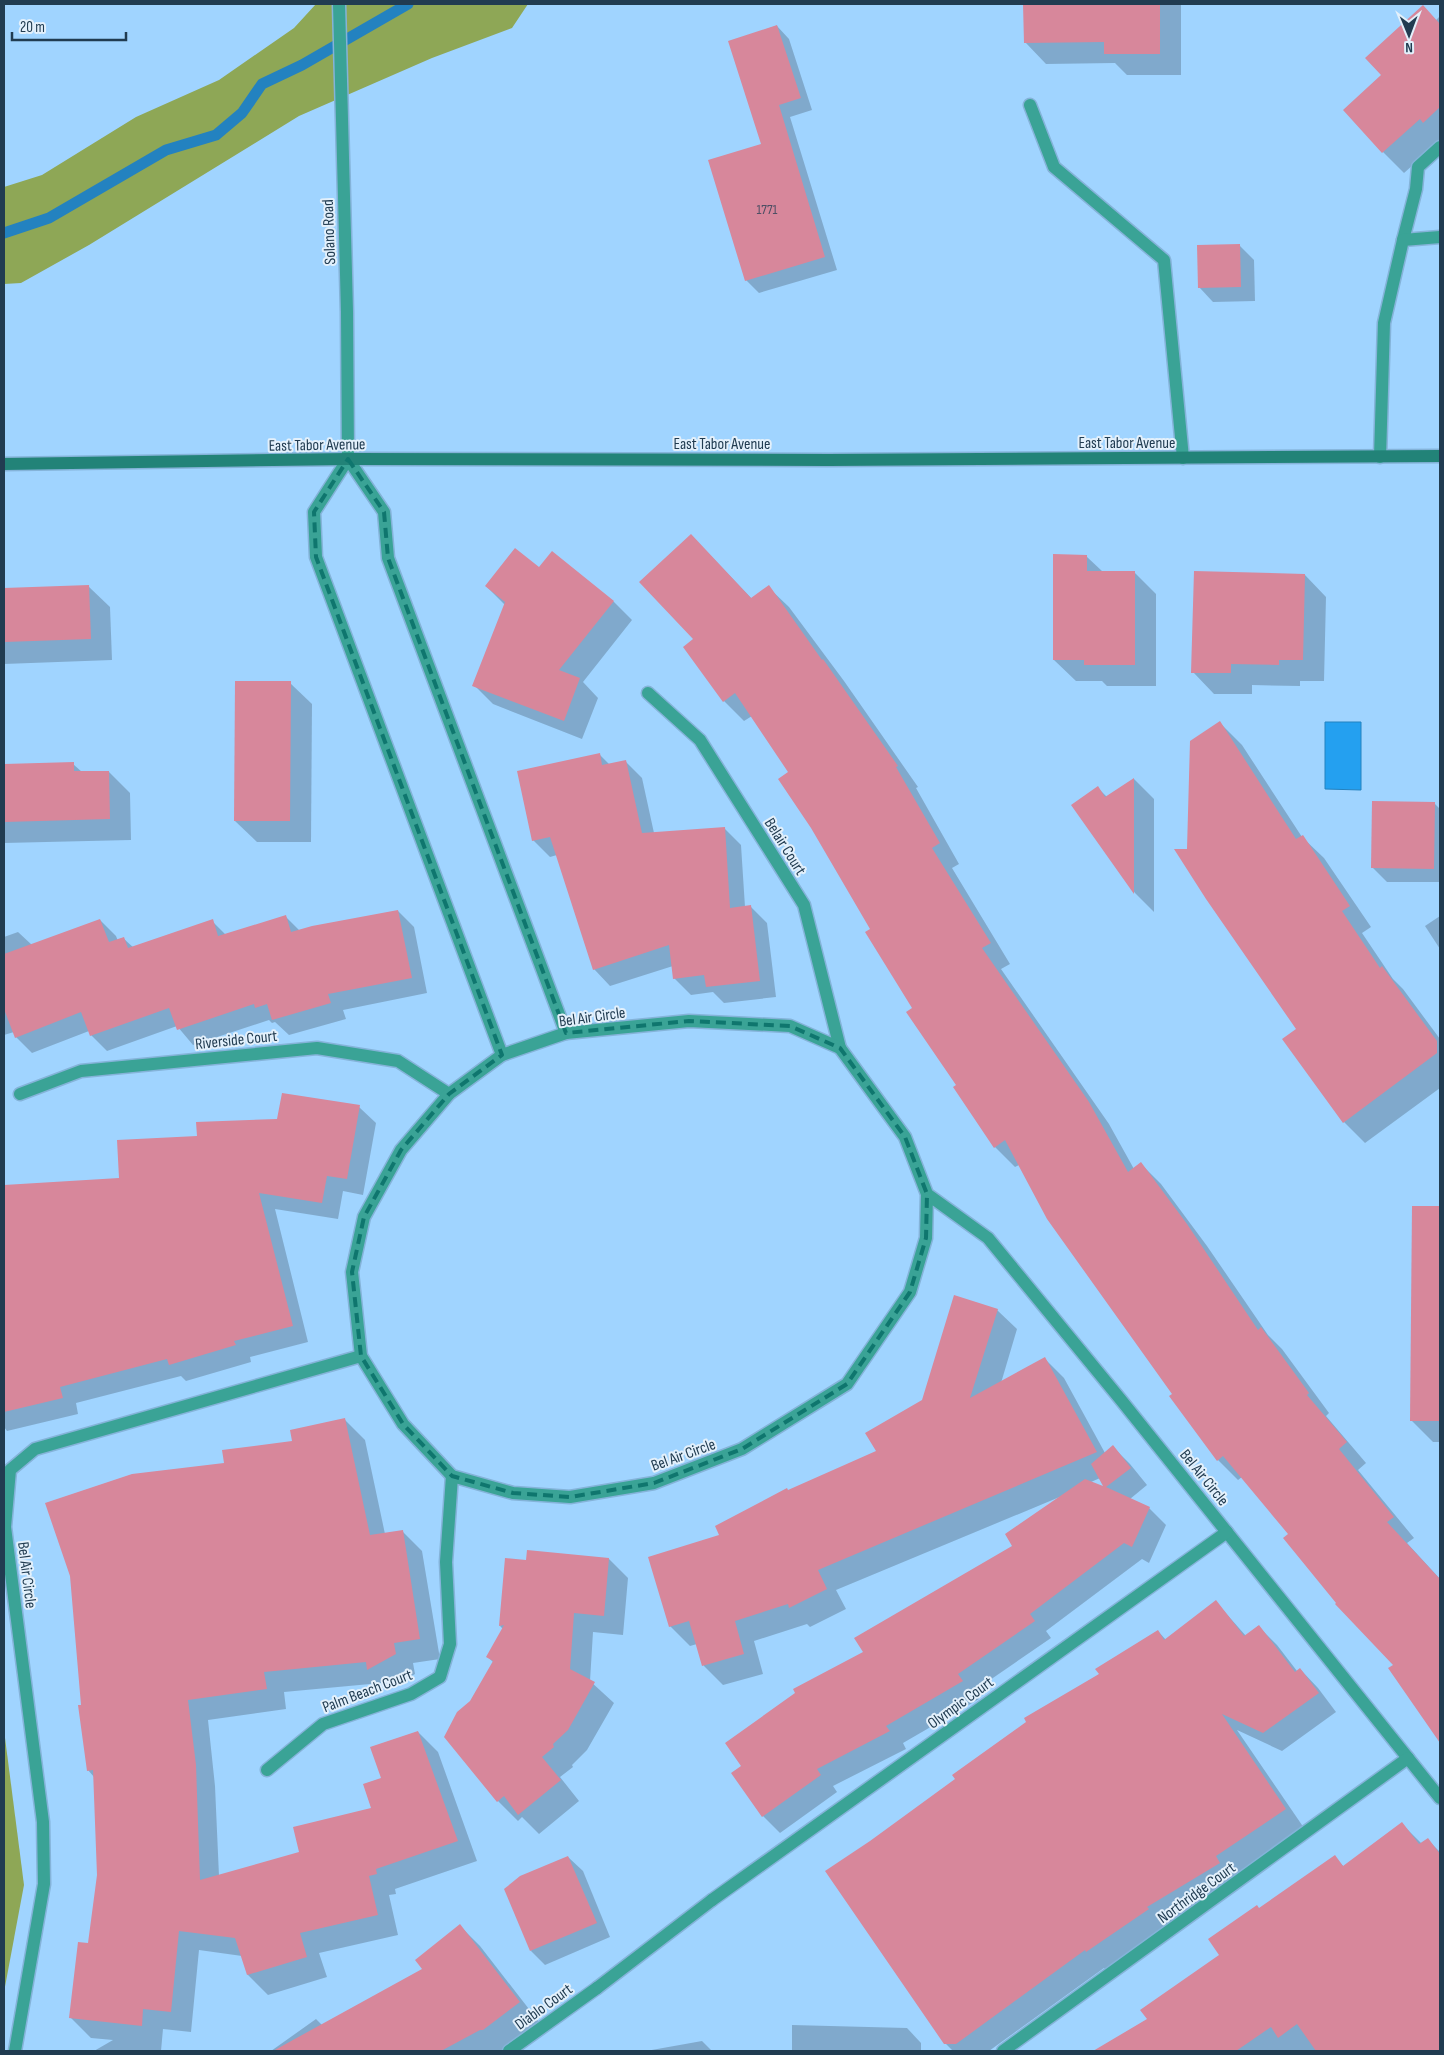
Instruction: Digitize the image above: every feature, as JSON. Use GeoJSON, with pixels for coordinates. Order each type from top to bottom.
{"type":"FeatureCollection","features":[{"type":"Feature","properties":{"kind":"main road","name":"East Tabor Avenue"},"geometry":{"type":"LineString","coordinates":[[4,464],[348,459],[1440,456]]}},
{"type":"Feature","properties":{"kind":"street","name":"Solano Road"},"geometry":{"type":"LineString","coordinates":[[339,4],[347,312],[348,459]]}},
{"type":"Feature","properties":{"kind":"street"},"geometry":{"type":"LineString","coordinates":[[1030,105],[1054,167],[1164,260],[1183,458]]}},
{"type":"Feature","properties":{"kind":"street"},"geometry":{"type":"LineString","coordinates":[[1380,457],[1384,323],[1416,189],[1418,167],[1440,147]]}},
{"type":"Feature","properties":{"kind":"street"},"geometry":{"type":"LineString","coordinates":[[1403,240],[1440,237]]}},
{"type":"Feature","properties":{"kind":"street"},"geometry":{"type":"LineString","coordinates":[[502,1055],[316,557],[314,512],[348,459],[384,512],[388,558],[566,1033]]}},
{"type":"Feature","properties":{"kind":"street","name":"Belair Court"},"geometry":{"type":"LineString","coordinates":[[648,693],[700,740],[804,905],[840,1048]]}},
{"type":"Feature","properties":{"kind":"street","name":"Bel Air Circle"},"geometry":{"type":"LineString","coordinates":[[689,1021],[790,1026],[840,1048],[905,1137],[927,1194],[926,1238],[910,1292],[846,1384],[742,1449],[654,1483],[570,1497],[512,1493],[452,1476],[403,1424],[361,1356],[352,1272],[364,1217],[401,1150],[449,1094],[502,1055],[566,1033],[689,1021]]}},
{"type":"Feature","properties":{"kind":"street","name":"Riverside Court"},"geometry":{"type":"LineString","coordinates":[[20,1094],[81,1071],[317,1048],[398,1061],[449,1094]]}},
{"type":"Feature","properties":{"kind":"street","name":"Bel Air Circle"},"geometry":{"type":"LineString","coordinates":[[927,1194],[988,1238],[1440,1798]]}},
{"type":"Feature","properties":{"kind":"street","name":"Bel Air Circle"},"geometry":{"type":"LineString","coordinates":[[15,2051],[44,1884],[43,1822],[5,1527],[10,1470],[36,1449],[361,1356]]}},
{"type":"Feature","properties":{"kind":"street","name":"Palm Beach Court"},"geometry":{"type":"LineString","coordinates":[[267,1770],[323,1724],[411,1694],[440,1677],[450,1644],[446,1562],[452,1476]]}},
{"type":"Feature","properties":{"kind":"street","name":"Olympic Court"},"geometry":{"type":"LineString","coordinates":[[597,1988],[712,1900],[1227,1532]]}},
{"type":"Feature","properties":{"kind":"street","name":"Northridge Court"},"geometry":{"type":"LineString","coordinates":[[1003,2051],[1408,1758]]}},
{"type":"Feature","properties":{"kind":"street","name":"Diablo Court"},"geometry":{"type":"LineString","coordinates":[[509,2051],[597,1988]]}},
{"type":"Feature","properties":{"kind":"highlighted area"},"geometry":{"type":"Polygon","coordinates":[[[348,459],[384,512],[388,558],[566,1033],[689,1021],[790,1026],[840,1048],[905,1137],[927,1194],[926,1238],[910,1292],[847,1384],[742,1449],[654,1483],[570,1497],[513,1493],[452,1476],[403,1424],[361,1356],[352,1272],[364,1217],[401,1150],[449,1094],[502,1055],[316,557],[314,512],[348,459]]]}},
{"type":"Feature","properties":{"kind":"green space"},"geometry":{"type":"Polygon","coordinates":[[[316,4],[528,4],[512,28],[432,58],[299,116],[89,245],[21,283],[4,284],[4,187],[42,175],[136,117],[219,80],[294,28],[316,4]]]}},
{"type":"Feature","properties":{"kind":"green space"},"geometry":{"type":"Polygon","coordinates":[[[4,1730],[24,1885],[4,1992],[4,1730]]]}},
{"type":"Feature","properties":{"kind":"water"},"geometry":{"type":"Polygon","coordinates":[[[1325,722],[1361,722],[1361,790],[1325,789],[1325,722]]]}},
{"type":"Feature","properties":{"kind":"building"},"geometry":{"type":"Polygon","coordinates":[[[1023,4],[1160,4],[1160,54],[1104,54],[1104,42],[1024,43],[1023,4]]]}},
{"type":"Feature","properties":{"kind":"building"},"geometry":{"type":"Polygon","coordinates":[[[1423,5],[1440,24],[1440,107],[1423,123],[1420,119],[1382,153],[1343,110],[1381,75],[1365,58],[1423,5]]]}},
{"type":"Feature","properties":{"kind":"building"},"geometry":{"type":"Polygon","coordinates":[[[777,25],[801,98],[779,105],[825,257],[745,281],[708,160],[761,144],[728,41],[777,25]]]}},
{"type":"Feature","properties":{"kind":"building"},"geometry":{"type":"Polygon","coordinates":[[[1240,244],[1241,287],[1198,288],[1197,245],[1240,244]]]}},
{"type":"Feature","properties":{"kind":"building"},"geometry":{"type":"Polygon","coordinates":[[[691,534],[751,598],[769,585],[823,659],[898,766],[896,767],[940,843],[932,848],[991,943],[982,948],[1089,1102],[1128,1172],[1141,1162],[1187,1224],[1258,1330],[1261,1327],[1309,1393],[1307,1395],[1347,1442],[1339,1449],[1394,1517],[1387,1522],[1440,1579],[1440,1743],[1388,1668],[1393,1665],[1335,1604],[1283,1538],[1288,1534],[1223,1456],[1217,1461],[1169,1396],[1172,1394],[1047,1219],[1005,1140],[994,1148],[953,1087],[956,1085],[906,1012],[912,1008],[865,932],[870,929],[811,828],[778,779],[788,772],[735,693],[723,702],[683,647],[693,639],[639,582],[691,534]]]}},
{"type":"Feature","properties":{"kind":"building"},"geometry":{"type":"Polygon","coordinates":[[[515,548],[539,567],[552,551],[614,601],[559,670],[580,678],[564,721],[472,686],[505,602],[485,586],[515,548]]]}},
{"type":"Feature","properties":{"kind":"building"},"geometry":{"type":"Polygon","coordinates":[[[1053,554],[1087,555],[1087,571],[1135,571],[1135,665],[1084,665],[1084,660],[1053,660],[1053,554]]]}},
{"type":"Feature","properties":{"kind":"building"},"geometry":{"type":"Polygon","coordinates":[[[1194,571],[1305,574],[1303,660],[1279,660],[1279,665],[1231,664],[1231,673],[1191,673],[1194,571]]]}},
{"type":"Feature","properties":{"kind":"building"},"geometry":{"type":"Polygon","coordinates":[[[89,585],[91,639],[4,642],[4,588],[89,585]]]}},
{"type":"Feature","properties":{"kind":"building"},"geometry":{"type":"Polygon","coordinates":[[[235,681],[291,681],[290,821],[234,821],[235,681]]]}},
{"type":"Feature","properties":{"kind":"building"},"geometry":{"type":"Polygon","coordinates":[[[1220,721],[1296,839],[1303,835],[1350,906],[1342,911],[1380,968],[1382,966],[1437,1041],[1437,1053],[1343,1123],[1282,1039],[1296,1029],[1206,899],[1174,849],[1187,849],[1190,741],[1220,721]]]}},
{"type":"Feature","properties":{"kind":"building"},"geometry":{"type":"Polygon","coordinates":[[[600,753],[602,765],[626,760],[642,833],[725,827],[730,908],[751,905],[760,981],[706,987],[704,975],[673,979],[669,945],[593,970],[550,837],[532,841],[517,771],[600,753]]]}},
{"type":"Feature","properties":{"kind":"building"},"geometry":{"type":"Polygon","coordinates":[[[74,762],[74,771],[109,771],[110,819],[4,822],[4,764],[74,762]]]}},
{"type":"Feature","properties":{"kind":"building"},"geometry":{"type":"Polygon","coordinates":[[[1134,778],[1134,894],[1071,805],[1098,786],[1105,797],[1134,778]]]}},
{"type":"Feature","properties":{"kind":"building"},"geometry":{"type":"Polygon","coordinates":[[[1372,801],[1435,802],[1434,869],[1371,868],[1372,801]]]}},
{"type":"Feature","properties":{"kind":"building"},"geometry":{"type":"Polygon","coordinates":[[[398,910],[412,978],[328,994],[331,1003],[272,1020],[267,1004],[255,1008],[254,1004],[177,1030],[169,1008],[90,1036],[81,1012],[15,1038],[4,1009],[4,954],[100,919],[109,942],[124,937],[128,948],[213,919],[218,936],[286,915],[291,932],[312,926],[398,910]]]}},
{"type":"Feature","properties":{"kind":"building"},"geometry":{"type":"Polygon","coordinates":[[[282,1093],[360,1105],[347,1179],[327,1176],[322,1203],[259,1193],[293,1326],[234,1341],[236,1345],[169,1365],[167,1359],[60,1387],[63,1398],[4,1412],[4,1185],[119,1178],[117,1140],[197,1136],[196,1122],[277,1119],[282,1093]]]}},
{"type":"Feature","properties":{"kind":"building"},"geometry":{"type":"Polygon","coordinates":[[[1412,1206],[1440,1206],[1440,1421],[1410,1421],[1412,1206]]]}},
{"type":"Feature","properties":{"kind":"building"},"geometry":{"type":"Polygon","coordinates":[[[954,1295],[998,1309],[970,1398],[1045,1357],[1097,1452],[818,1570],[827,1589],[789,1608],[788,1604],[735,1621],[744,1654],[702,1666],[689,1621],[669,1627],[648,1557],[719,1535],[715,1526],[787,1488],[788,1490],[876,1451],[865,1433],[922,1400],[954,1295]]]}},
{"type":"Feature","properties":{"kind":"building"},"geometry":{"type":"Polygon","coordinates":[[[345,1418],[370,1535],[403,1530],[420,1639],[394,1643],[396,1654],[367,1670],[366,1662],[264,1672],[267,1689],[188,1700],[196,1765],[200,1880],[299,1852],[293,1827],[371,1808],[363,1784],[381,1778],[370,1747],[418,1731],[458,1841],[376,1869],[377,1874],[369,1876],[378,1915],[300,1933],[307,1957],[247,1975],[235,1938],[179,1931],[171,2012],[143,2009],[142,2026],[69,2018],[78,1942],[88,1943],[97,1875],[93,1770],[87,1771],[78,1705],[81,1705],[70,1576],[45,1503],[132,1474],[224,1463],[222,1450],[292,1441],[290,1430],[345,1418]]]}},
{"type":"Feature","properties":{"kind":"building"},"geometry":{"type":"Polygon","coordinates":[[[1113,1445],[1131,1468],[1106,1487],[1150,1507],[1132,1547],[1124,1543],[1030,1614],[1035,1621],[958,1674],[963,1681],[886,1726],[890,1731],[817,1769],[821,1775],[762,1817],[731,1773],[741,1766],[725,1743],[795,1693],[793,1689],[863,1652],[854,1638],[1012,1546],[1005,1534],[1085,1479],[1103,1486],[1091,1464],[1113,1445]]]}},
{"type":"Feature","properties":{"kind":"building"},"geometry":{"type":"Polygon","coordinates":[[[527,1550],[609,1558],[604,1616],[574,1613],[570,1669],[595,1682],[568,1730],[553,1744],[554,1747],[542,1757],[561,1780],[518,1815],[504,1796],[497,1802],[444,1737],[457,1712],[470,1701],[493,1661],[486,1657],[504,1625],[499,1626],[505,1558],[526,1560],[527,1550]]]}},
{"type":"Feature","properties":{"kind":"building"},"geometry":{"type":"Polygon","coordinates":[[[1216,1600],[1244,1636],[1259,1625],[1295,1672],[1300,1668],[1319,1693],[1263,1733],[1222,1714],[1286,1809],[1216,1856],[1220,1863],[1147,1907],[1149,1909],[1086,1952],[1085,1950],[956,2044],[944,2044],[825,1871],[870,1841],[955,1779],[952,1775],[1026,1722],[1024,1718],[1099,1674],[1095,1669],[1158,1630],[1164,1640],[1216,1600]]]}},
{"type":"Feature","properties":{"kind":"building"},"geometry":{"type":"Polygon","coordinates":[[[1402,1822],[1419,1844],[1428,1838],[1440,1854],[1440,2051],[1316,2051],[1297,2024],[1278,2038],[1271,2027],[1236,2051],[1093,2051],[1147,2019],[1140,2010],[1219,1955],[1208,1939],[1257,1905],[1259,1908],[1335,1855],[1343,1866],[1402,1822]]]}},
{"type":"Feature","properties":{"kind":"building"},"geometry":{"type":"Polygon","coordinates":[[[568,1856],[597,1923],[530,1951],[504,1889],[520,1876],[568,1856]]]}},
{"type":"Feature","properties":{"kind":"building"},"geometry":{"type":"Polygon","coordinates":[[[460,1924],[520,2002],[483,2030],[441,2051],[273,2051],[422,1969],[415,1960],[460,1924]]]}},
{"type":"Feature","properties":{"kind":"waterway"},"geometry":{"type":"LineString","coordinates":[[4,233],[49,218],[166,150],[216,135],[242,113],[262,84],[302,65],[408,4]]}}]}
